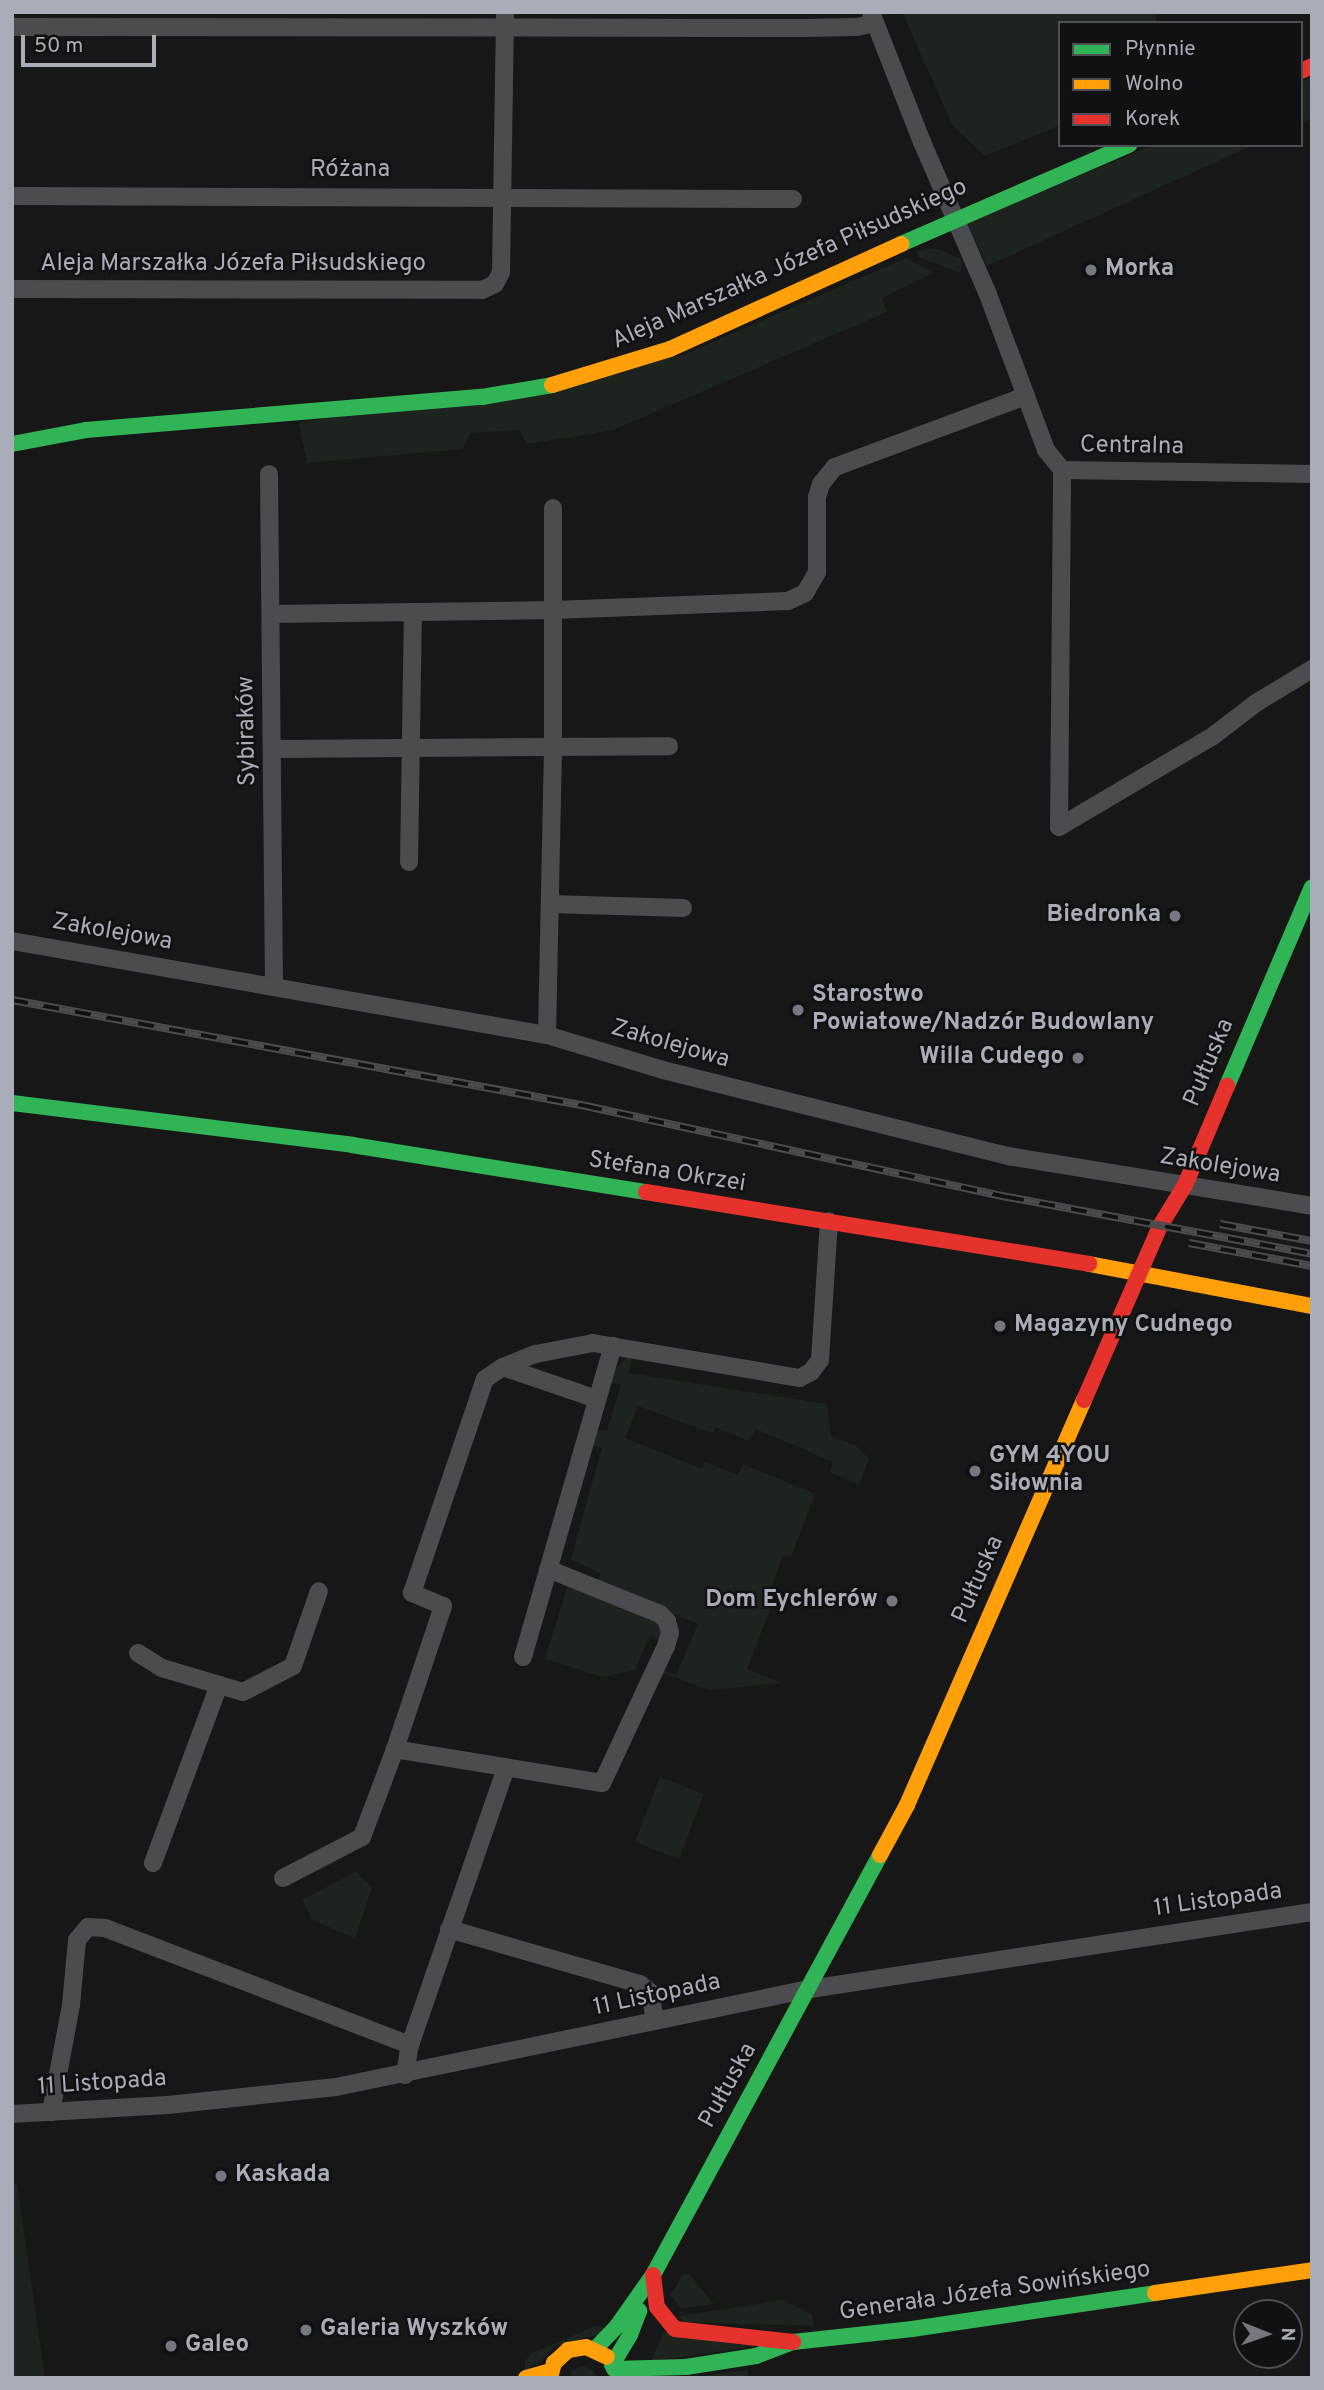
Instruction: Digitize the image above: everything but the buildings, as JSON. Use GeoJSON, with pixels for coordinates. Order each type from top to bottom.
{"type":"FeatureCollection","features":[{"type":"Feature","properties":{"kind":"street"},"geometry":{"type":"LineString","coordinates":[[12,27],[505,19],[803,28],[857,27],[873,18],[954,219]]}},
{"type":"Feature","properties":{"kind":"street"},"geometry":{"type":"LineString","coordinates":[[503,196],[505,19]]}},
{"type":"Feature","properties":{"kind":"street","name":"Aleja Marszałka Józefa Piłsudskiego"},"geometry":{"type":"LineString","coordinates":[[12,444],[86,430],[482,397],[561,384],[670,349],[954,219],[1124,147]]}},
{"type":"Feature","properties":{"kind":"street","name":"Różana"},"geometry":{"type":"LineString","coordinates":[[12,196],[793,199]]}},
{"type":"Feature","properties":{"kind":"street","name":"Aleja Marszałka Józefa Piłsudskiego"},"geometry":{"type":"LineString","coordinates":[[12,289],[482,290],[495,284],[501,272],[503,196]]}},
{"type":"Feature","properties":{"kind":"street","name":"Centralna"},"geometry":{"type":"LineString","coordinates":[[954,219],[987,292],[1046,450],[1062,470],[1312,474]]}},
{"type":"Feature","properties":{"kind":"street"},"geometry":{"type":"LineString","coordinates":[[271,614],[554,610],[788,601],[797,598],[813,583],[817,572],[817,496],[821,484],[835,467],[1026,396]]}},
{"type":"Feature","properties":{"kind":"street","name":"Aleja Marszałka Józefa Piłsudskiego"},"geometry":{"type":"LineString","coordinates":[[12,427],[86,430]]}},
{"type":"Feature","properties":{"kind":"street"},"geometry":{"type":"LineString","coordinates":[[1062,470],[1059,827],[1213,736],[1256,703],[1312,669]]}},
{"type":"Feature","properties":{"kind":"street","name":"Sybiraków"},"geometry":{"type":"LineString","coordinates":[[269,474],[274,987]]}},
{"type":"Feature","properties":{"kind":"street"},"geometry":{"type":"LineString","coordinates":[[547,1035],[553,748],[553,508]]}},
{"type":"Feature","properties":{"kind":"street"},"geometry":{"type":"LineString","coordinates":[[409,862],[413,612]]}},
{"type":"Feature","properties":{"kind":"street"},"geometry":{"type":"LineString","coordinates":[[272,749],[669,746]]}},
{"type":"Feature","properties":{"kind":"street","name":"Pułtuska"},"geometry":{"type":"LineString","coordinates":[[595,2349],[617,2326],[653,2275],[810,1989],[907,1805],[1160,1226],[1185,1185],[1312,887]]}},
{"type":"Feature","properties":{"kind":"street"},"geometry":{"type":"LineString","coordinates":[[550,904],[683,908]]}},
{"type":"Feature","properties":{"kind":"street","name":"Zakolejowa"},"geometry":{"type":"LineString","coordinates":[[12,941],[547,1035],[676,1074],[1008,1156],[1312,1206]]}},
{"type":"Feature","properties":{"kind":"street","name":"Stefana Okrzei"},"geometry":{"type":"LineString","coordinates":[[12,1103],[352,1145],[1140,1273],[1312,1306]]}},
{"type":"Feature","properties":{"kind":"street"},"geometry":{"type":"LineString","coordinates":[[283,1878],[362,1837],[443,1606],[412,1593],[485,1379],[503,1367],[536,1354],[593,1343],[800,1378],[811,1372],[820,1360],[828,1221]]}},
{"type":"Feature","properties":{"kind":"street"},"geometry":{"type":"LineString","coordinates":[[523,1657],[613,1346]]}},
{"type":"Feature","properties":{"kind":"street"},"geometry":{"type":"LineString","coordinates":[[503,1367],[597,1399]]}},
{"type":"Feature","properties":{"kind":"street"},"geometry":{"type":"LineString","coordinates":[[395,1749],[602,1783],[670,1633],[667,1621],[660,1614],[548,1569]]}},
{"type":"Feature","properties":{"kind":"street"},"geometry":{"type":"LineString","coordinates":[[138,1653],[162,1668],[243,1692],[293,1666],[319,1591]]}},
{"type":"Feature","properties":{"kind":"street"},"geometry":{"type":"LineString","coordinates":[[153,1863],[219,1685]]}},
{"type":"Feature","properties":{"kind":"street"},"geometry":{"type":"LineString","coordinates":[[405,2075],[410,2045],[506,1768]]}},
{"type":"Feature","properties":{"kind":"street","name":"11 Listopada"},"geometry":{"type":"LineString","coordinates":[[12,2113],[280,2094],[405,2075],[810,1989],[1312,1912]]}},
{"type":"Feature","properties":{"kind":"street"},"geometry":{"type":"LineString","coordinates":[[51,2112],[71,2005],[77,1940],[88,1927],[105,1928],[410,2045]]}},
{"type":"Feature","properties":{"kind":"street"},"geometry":{"type":"LineString","coordinates":[[449,1929],[640,1984],[650,1992],[655,2021]]}},
{"type":"Feature","properties":{"kind":"street","name":"Generała Józefa Sowińskiego"},"geometry":{"type":"LineString","coordinates":[[614,2371],[686,2368],[756,2356],[793,2342],[912,2329],[1312,2270]]}},
{"type":"Feature","properties":{"kind":"street"},"geometry":{"type":"LineString","coordinates":[[653,2275],[657,2307],[675,2329],[793,2342]]}},
{"type":"Feature","properties":{"kind":"street","name":"Pułtuska"},"geometry":{"type":"LineString","coordinates":[[614,2371],[653,2275]]}},
{"type":"Feature","properties":{"kind":"street"},"geometry":{"type":"LineString","coordinates":[[526,2378],[551,2375],[560,2356],[577,2347],[595,2349],[614,2371]]}},
{"type":"Feature","properties":{"kind":"street","name":"Generała Józefa Sowińskiego"},"geometry":{"type":"LineString","coordinates":[[660,2378],[686,2368]]}},
{"type":"Feature","properties":{"kind":"shaded area"},"geometry":{"type":"Polygon","coordinates":[[[902,12],[1155,12],[1157,21],[1058,21],[1058,126],[985,156],[953,126],[902,12]]]}},
{"type":"Feature","properties":{"kind":"shaded area"},"geometry":{"type":"Polygon","coordinates":[[[1312,77],[1312,118],[1303,122],[1303,81],[1312,77]]]}},
{"type":"Feature","properties":{"kind":"shaded area"},"geometry":{"type":"Polygon","coordinates":[[[1149,147],[1249,147],[987,266],[967,223],[1149,147]]]}},
{"type":"Feature","properties":{"kind":"shaded area"},"geometry":{"type":"Polygon","coordinates":[[[939,249],[962,260],[960,273],[918,257],[916,252],[939,249]]]}},
{"type":"Feature","properties":{"kind":"shaded area"},"geometry":{"type":"Polygon","coordinates":[[[906,258],[934,273],[882,298],[887,312],[613,430],[527,444],[520,430],[470,433],[463,449],[307,463],[299,423],[683,355],[906,258]]]}},
{"type":"Feature","properties":{"kind":"shaded area"},"geometry":{"type":"Polygon","coordinates":[[[632,1356],[629,1373],[827,1404],[831,1436],[856,1446],[869,1459],[859,1485],[830,1472],[833,1462],[756,1429],[748,1441],[716,1427],[712,1433],[638,1406],[625,1438],[702,1469],[705,1462],[738,1475],[743,1464],[815,1494],[791,1557],[783,1555],[769,1594],[775,1597],[747,1669],[781,1683],[709,1690],[661,1672],[663,1670],[676,1675],[698,1624],[598,1582],[600,1573],[571,1559],[602,1448],[589,1444],[594,1431],[607,1430],[621,1385],[609,1382],[612,1373],[625,1359],[632,1356]]]}},
{"type":"Feature","properties":{"kind":"shaded area"},"geometry":{"type":"Polygon","coordinates":[[[569,1581],[662,1624],[661,1641],[650,1636],[635,1670],[603,1677],[545,1659],[569,1581]]]}},
{"type":"Feature","properties":{"kind":"shaded area"},"geometry":{"type":"Polygon","coordinates":[[[660,1777],[704,1794],[679,1859],[635,1842],[660,1777]]]}},
{"type":"Feature","properties":{"kind":"shaded area"},"geometry":{"type":"Polygon","coordinates":[[[356,1872],[372,1887],[355,1938],[312,1920],[302,1900],[356,1872]]]}},
{"type":"Feature","properties":{"kind":"shaded area"},"geometry":{"type":"Polygon","coordinates":[[[12,2184],[17,2184],[45,2378],[12,2378],[12,2184]]]}},
{"type":"Feature","properties":{"kind":"shaded area"},"geometry":{"type":"Polygon","coordinates":[[[689,2274],[714,2304],[681,2308],[670,2295],[683,2275],[689,2274]]]}},
{"type":"Feature","properties":{"kind":"shaded area"},"geometry":{"type":"Polygon","coordinates":[[[783,2300],[812,2314],[814,2326],[684,2322],[679,2316],[783,2300]]]}},
{"type":"Feature","properties":{"kind":"shaded area"},"geometry":{"type":"Polygon","coordinates":[[[595,2326],[609,2327],[597,2335],[555,2346],[540,2362],[525,2370],[525,2362],[530,2354],[595,2326]]]}},
{"type":"Feature","properties":{"kind":"shaded area"},"geometry":{"type":"Polygon","coordinates":[[[664,2332],[757,2346],[651,2361],[664,2332]]]}},
{"type":"Feature","properties":{"kind":"shaded area"},"geometry":{"type":"Polygon","coordinates":[[[583,2366],[593,2370],[597,2378],[569,2378],[572,2370],[583,2366]]]}},
{"type":"Feature","properties":{"kind":"shaded area"},"geometry":{"type":"Polygon","coordinates":[[[747,2370],[749,2378],[694,2378],[703,2376],[747,2370]]]}},
{"type":"Feature","properties":{"kind":"railway"},"geometry":{"type":"LineString","coordinates":[[12,1000],[586,1106],[1008,1197],[1312,1254]]}},
{"type":"Feature","properties":{"kind":"railway"},"geometry":{"type":"LineString","coordinates":[[1220,1224],[1312,1241]]}},
{"type":"Feature","properties":{"kind":"railway"},"geometry":{"type":"LineString","coordinates":[[1189,1243],[1312,1266]]}},
{"type":"Feature","properties":{"kind":"traffic: fast"},"geometry":{"type":"LineString","coordinates":[[901,244],[1124,147]]}},
{"type":"Feature","properties":{"kind":"traffic: fast"},"geometry":{"type":"LineString","coordinates":[[12,444],[86,430],[482,397],[552,385]]}},
{"type":"Feature","properties":{"kind":"traffic: fast"},"geometry":{"type":"LineString","coordinates":[[1227,1086],[1312,887]]}},
{"type":"Feature","properties":{"kind":"traffic: fast"},"geometry":{"type":"LineString","coordinates":[[12,1103],[352,1145],[646,1192]]}},
{"type":"Feature","properties":{"kind":"traffic: fast"},"geometry":{"type":"LineString","coordinates":[[595,2349],[617,2326],[653,2275],[880,1855]]}},
{"type":"Feature","properties":{"kind":"traffic: fast"},"geometry":{"type":"LineString","coordinates":[[614,2369],[686,2367],[756,2356],[793,2342],[912,2329],[1155,2293]]}},
{"type":"Feature","properties":{"kind":"traffic: fast"},"geometry":{"type":"LineString","coordinates":[[612,2365],[630,2335],[639,2311]]}},
{"type":"Feature","properties":{"kind":"traffic: slow"},"geometry":{"type":"LineString","coordinates":[[552,385],[670,349],[901,244]]}},
{"type":"Feature","properties":{"kind":"traffic: slow"},"geometry":{"type":"LineString","coordinates":[[1089,1264],[1312,1306]]}},
{"type":"Feature","properties":{"kind":"traffic: slow"},"geometry":{"type":"LineString","coordinates":[[880,1855],[907,1805],[1084,1400]]}},
{"type":"Feature","properties":{"kind":"traffic: slow"},"geometry":{"type":"LineString","coordinates":[[1155,2293],[1312,2270]]}},
{"type":"Feature","properties":{"kind":"traffic: slow"},"geometry":{"type":"LineString","coordinates":[[550,2378],[554,2363],[568,2350],[586,2347],[607,2357]]}},
{"type":"Feature","properties":{"kind":"traffic: slow"},"geometry":{"type":"LineString","coordinates":[[526,2378],[551,2371]]}},
{"type":"Feature","properties":{"kind":"traffic: jam"},"geometry":{"type":"LineString","coordinates":[[1303,70],[1312,66]]}},
{"type":"Feature","properties":{"kind":"traffic: jam"},"geometry":{"type":"LineString","coordinates":[[1084,1400],[1160,1226],[1185,1185],[1227,1086]]}},
{"type":"Feature","properties":{"kind":"traffic: jam"},"geometry":{"type":"LineString","coordinates":[[646,1192],[1089,1264]]}},
{"type":"Feature","properties":{"kind":"traffic: jam"},"geometry":{"type":"LineString","coordinates":[[653,2275],[657,2307],[675,2329],[793,2342]]}},
{"type":"Feature","properties":{"kind":"place","name":"Morka"},"geometry":{"type":"Point","coordinates":[1091,270]}},
{"type":"Feature","properties":{"kind":"place","name":"Biedronka"},"geometry":{"type":"Point","coordinates":[1175,916]}},
{"type":"Feature","properties":{"kind":"place","name":"Starostwo Powiatowe/Nadzór Budowlany"},"geometry":{"type":"Point","coordinates":[798,1010]}},
{"type":"Feature","properties":{"kind":"place","name":"Willa Cudego"},"geometry":{"type":"Point","coordinates":[1078,1058]}},
{"type":"Feature","properties":{"kind":"place","name":"Magazyny Cudnego"},"geometry":{"type":"Point","coordinates":[1000,1326]}},
{"type":"Feature","properties":{"kind":"place","name":"GYM 4YOU Siłownia"},"geometry":{"type":"Point","coordinates":[975,1471]}},
{"type":"Feature","properties":{"kind":"place","name":"Dom Eychlerów"},"geometry":{"type":"Point","coordinates":[892,1601]}},
{"type":"Feature","properties":{"kind":"place","name":"Kaskada"},"geometry":{"type":"Point","coordinates":[221,2176]}},
{"type":"Feature","properties":{"kind":"place","name":"Galeria Wyszków"},"geometry":{"type":"Point","coordinates":[306,2330]}},
{"type":"Feature","properties":{"kind":"place","name":"Galeo"},"geometry":{"type":"Point","coordinates":[171,2346]}}]}
